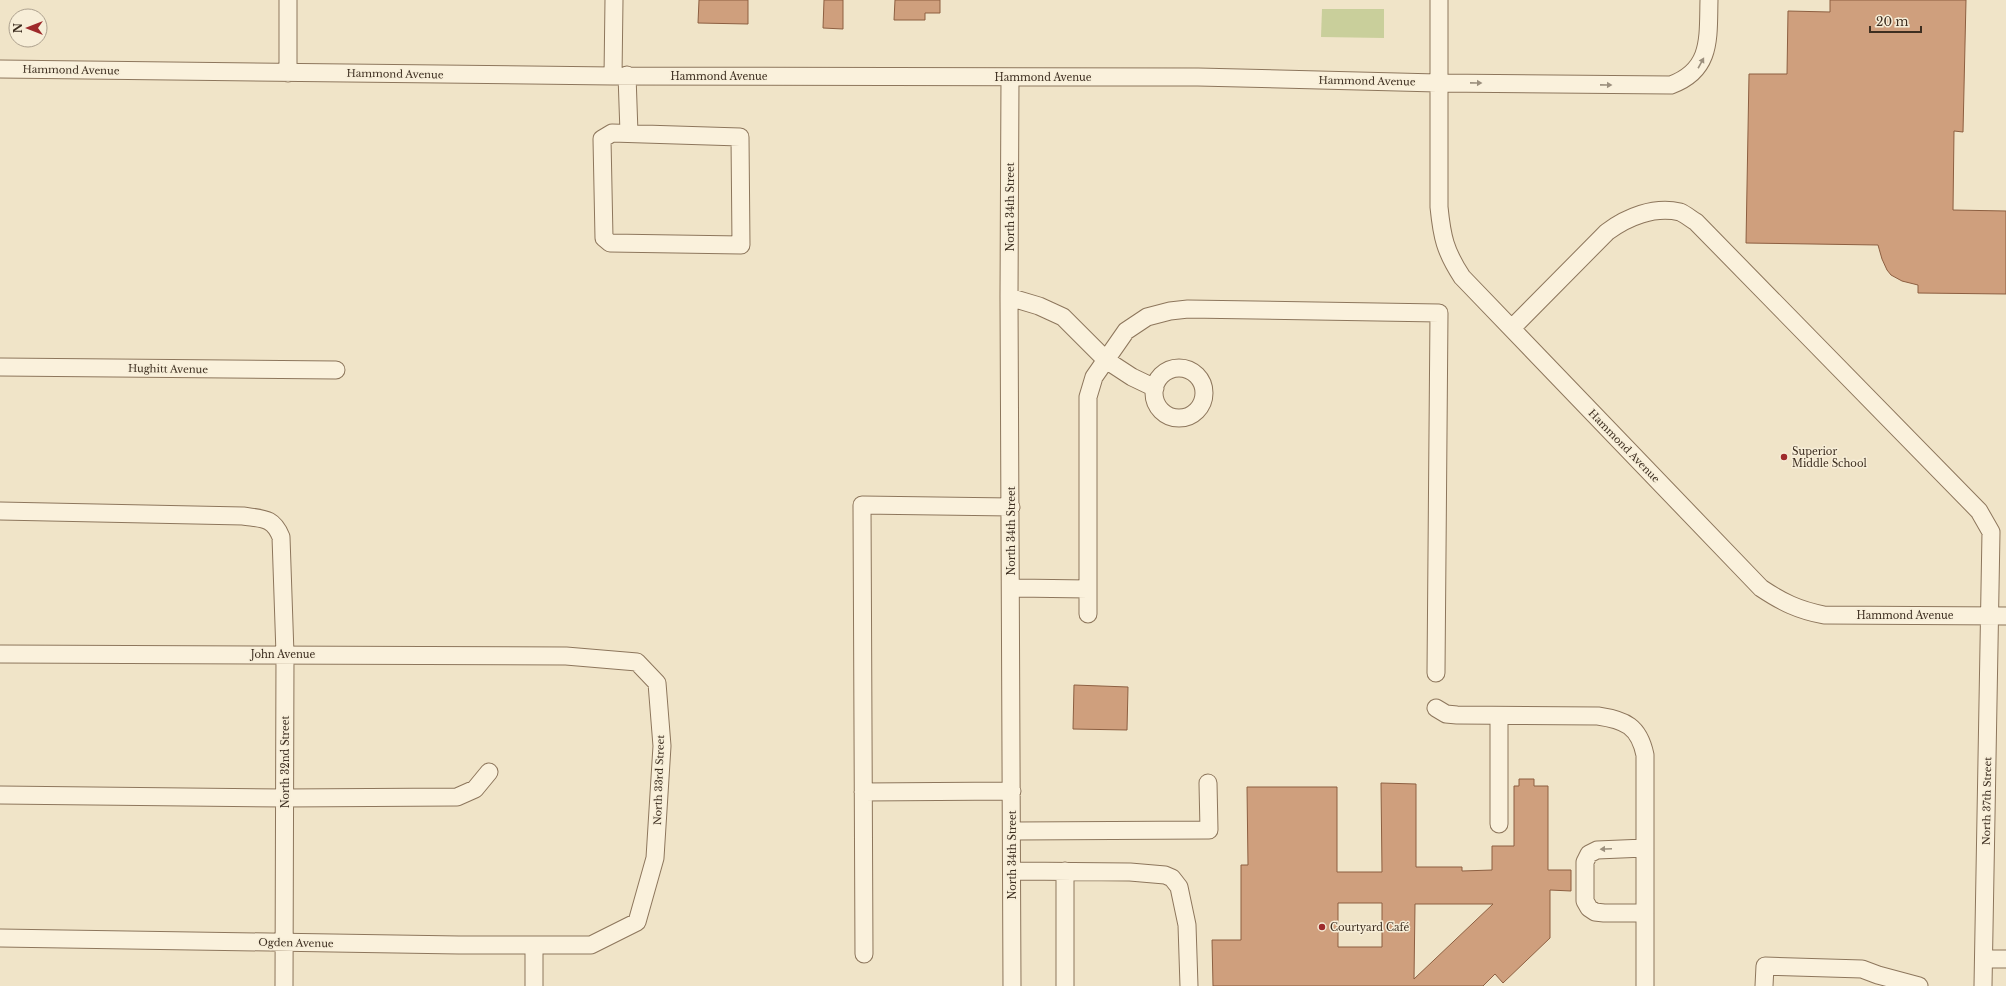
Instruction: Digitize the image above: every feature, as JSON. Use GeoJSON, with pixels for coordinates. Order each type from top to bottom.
{"type":"FeatureCollection","features":[{"type":"Feature","properties":{"kind":"street"},"geometry":{"type":"LineString","coordinates":[[288,0],[288,73]]}},
{"type":"Feature","properties":{"kind":"street"},"geometry":{"type":"LineString","coordinates":[[614,0],[620,75],[629,133]]}},
{"type":"Feature","properties":{"kind":"street"},"geometry":{"type":"LineString","coordinates":[[1437,83],[1438,0]]}},
{"type":"Feature","properties":{"kind":"street","name":"Hammond Avenue"},"geometry":{"type":"LineString","coordinates":[[0,69],[288,73],[1198,77],[1437,83],[1671,86],[1683,81],[1696,71],[1703,59],[1707,46],[1709,0]]}},
{"type":"Feature","properties":{"kind":"street","name":"North 34th Street"},"geometry":{"type":"LineString","coordinates":[[1010,77],[1009,297],[1012,986]]}},
{"type":"Feature","properties":{"kind":"street","name":"Hammond Avenue"},"geometry":{"type":"LineString","coordinates":[[1437,83],[1439,207],[1442,236],[1449,257],[1462,277],[1761,588],[1784,603],[1803,610],[1824,615],[1998,616]]}},
{"type":"Feature","properties":{"kind":"street"},"geometry":{"type":"LineString","coordinates":[[612,133],[629,133],[740,137],[740,245],[610,243],[604,238],[602,139],[612,133]]}},
{"type":"Feature","properties":{"kind":"street","name":"North 37th Street"},"geometry":{"type":"LineString","coordinates":[[1512,328],[1607,232],[1618,224],[1647,212],[1665,210],[1681,213],[1696,222],[1979,511],[1992,532],[1998,616],[1983,986]]}},
{"type":"Feature","properties":{"kind":"street"},"geometry":{"type":"LineString","coordinates":[[1009,297],[1039,306],[1063,317],[1106,360],[1132,377],[1155,388]]}},
{"type":"Feature","properties":{"kind":"street"},"geometry":{"type":"LineString","coordinates":[[1088,614],[1088,397],[1094,377],[1126,331],[1147,316],[1188,309],[1439,313],[1436,673]]}},
{"type":"Feature","properties":{"kind":"street","name":"Hughitt Avenue"},"geometry":{"type":"LineString","coordinates":[[0,367],[336,370]]}},
{"type":"Feature","properties":{"kind":"street"},"geometry":{"type":"LineString","coordinates":[[864,954],[862,505],[1011,507]]}},
{"type":"Feature","properties":{"kind":"street","name":"North 32nd Street"},"geometry":{"type":"LineString","coordinates":[[0,511],[243,516],[268,520],[277,527],[281,538],[285,654],[284,986]]}},
{"type":"Feature","properties":{"kind":"street"},"geometry":{"type":"LineString","coordinates":[[1011,588],[1088,589]]}},
{"type":"Feature","properties":{"kind":"street","name":"John Avenue"},"geometry":{"type":"LineString","coordinates":[[0,654],[566,656]]}},
{"type":"Feature","properties":{"kind":"street","name":"North 33rd Street"},"geometry":{"type":"LineString","coordinates":[[566,656],[637,662],[657,683],[658,691],[662,746],[655,858],[637,922],[591,945]]}},
{"type":"Feature","properties":{"kind":"street"},"geometry":{"type":"LineString","coordinates":[[1436,708],[1450,715],[1598,716],[1615,718],[1636,730],[1642,741],[1645,755],[1645,986]]}},
{"type":"Feature","properties":{"kind":"street"},"geometry":{"type":"LineString","coordinates":[[1499,716],[1499,824]]}},
{"type":"Feature","properties":{"kind":"street"},"geometry":{"type":"LineString","coordinates":[[0,795],[284,798],[457,797],[474,789],[489,772]]}},
{"type":"Feature","properties":{"kind":"street"},"geometry":{"type":"LineString","coordinates":[[1012,831],[1209,830],[1208,783]]}},
{"type":"Feature","properties":{"kind":"street"},"geometry":{"type":"LineString","coordinates":[[863,792],[1012,791]]}},
{"type":"Feature","properties":{"kind":"street"},"geometry":{"type":"LineString","coordinates":[[1645,848],[1597,850],[1589,854],[1585,862],[1585,901],[1589,908],[1595,912],[1604,913],[1645,913]]}},
{"type":"Feature","properties":{"kind":"street"},"geometry":{"type":"LineString","coordinates":[[1012,871],[1130,872],[1165,875],[1172,878],[1179,887],[1187,925],[1189,986]]}},
{"type":"Feature","properties":{"kind":"street"},"geometry":{"type":"LineString","coordinates":[[1065,871],[1065,986]]}},
{"type":"Feature","properties":{"kind":"street","name":"Ogden Avenue"},"geometry":{"type":"LineString","coordinates":[[0,938],[284,943],[591,945]]}},
{"type":"Feature","properties":{"kind":"street"},"geometry":{"type":"LineString","coordinates":[[534,945],[534,986]]}},
{"type":"Feature","properties":{"kind":"street"},"geometry":{"type":"LineString","coordinates":[[1984,959],[2006,959]]}},
{"type":"Feature","properties":{"kind":"street"},"geometry":{"type":"LineString","coordinates":[[1764,986],[1764,966],[1862,969],[1885,982],[1920,986]]}},
{"type":"Feature","properties":{"kind":"green space"},"geometry":{"type":"Polygon","coordinates":[[[1322,9],[1384,9],[1384,38],[1321,37],[1322,9]]]}},
{"type":"Feature","properties":{"kind":"building"},"geometry":{"type":"Polygon","coordinates":[[[699,0],[748,0],[748,24],[698,23],[699,0]]]}},
{"type":"Feature","properties":{"kind":"building"},"geometry":{"type":"Polygon","coordinates":[[[824,0],[843,0],[843,29],[823,28],[824,0]]]}},
{"type":"Feature","properties":{"kind":"building"},"geometry":{"type":"Polygon","coordinates":[[[895,0],[940,0],[940,13],[925,13],[925,20],[894,20],[895,0]]]}},
{"type":"Feature","properties":{"kind":"building"},"geometry":{"type":"Polygon","coordinates":[[[1830,0],[1966,0],[1963,132],[1954,131],[1953,210],[2006,211],[2006,294],[1918,293],[1918,285],[1902,281],[1891,275],[1882,259],[1878,245],[1746,243],[1749,74],[1787,74],[1788,11],[1830,12],[1830,0]]]}},
{"type":"Feature","properties":{"kind":"building"},"geometry":{"type":"Polygon","coordinates":[[[1074,685],[1128,687],[1127,730],[1073,729],[1074,685]]]}},
{"type":"Feature","properties":{"kind":"building"},"geometry":{"type":"Polygon","coordinates":[[[1519,779],[1534,779],[1534,786],[1548,786],[1548,870],[1571,870],[1571,891],[1550,890],[1550,938],[1503,983],[1495,974],[1483,986],[1213,986],[1212,940],[1241,940],[1241,865],[1248,865],[1247,787],[1337,787],[1337,872],[1382,872],[1381,783],[1416,784],[1416,867],[1462,867],[1462,871],[1492,870],[1492,846],[1514,846],[1514,786],[1519,786],[1519,779]],[[1338,903],[1338,947],[1382,947],[1382,903],[1338,903]],[[1415,904],[1414,979],[1493,904],[1415,904]]]}},
{"type":"Feature","properties":{"kind":"place","name":"Superior Middle School"},"geometry":{"type":"Point","coordinates":[1784,457]}},
{"type":"Feature","properties":{"kind":"place","name":"Courtyard Café"},"geometry":{"type":"Point","coordinates":[1322,927]}}]}
